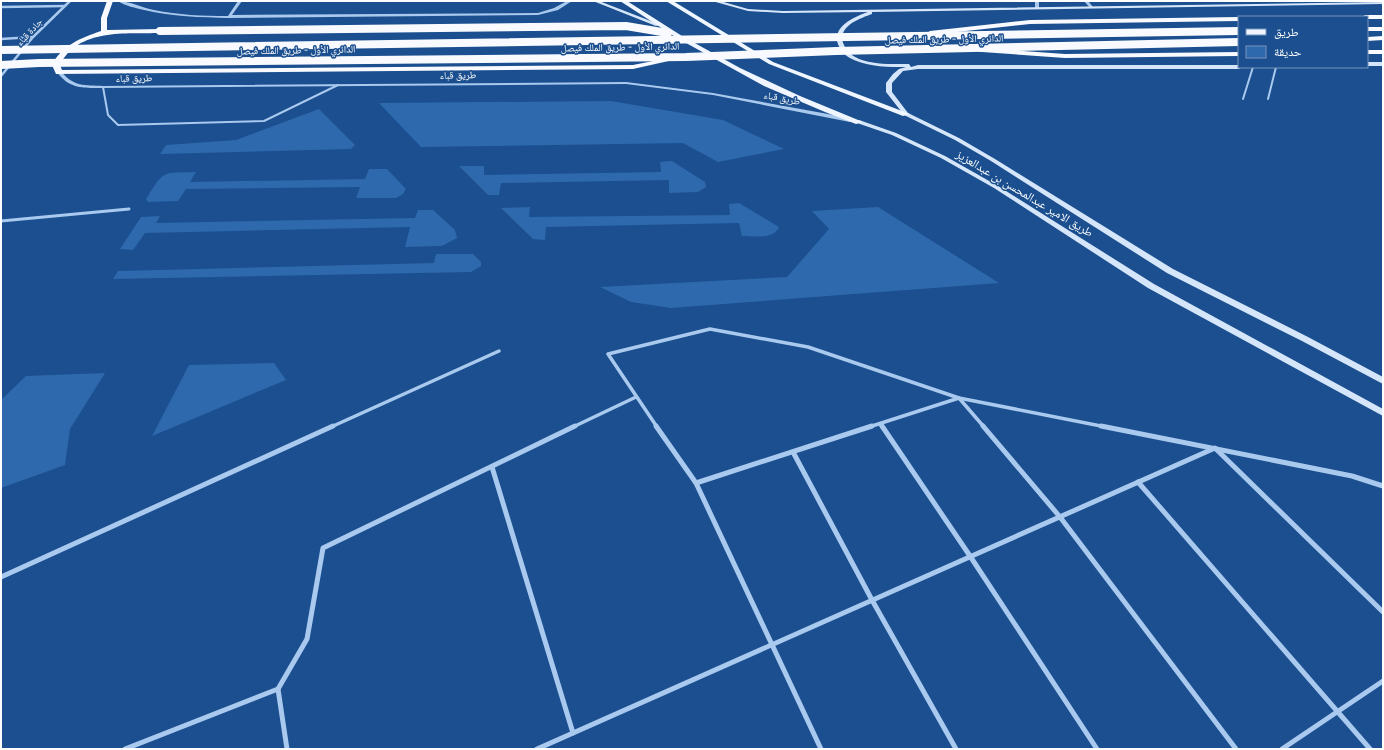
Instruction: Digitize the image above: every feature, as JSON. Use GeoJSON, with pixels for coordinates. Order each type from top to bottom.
{"type":"FeatureCollection","features":[{"type":"Feature","properties":{"kind":"highway"},"geometry":{"type":"LineString","coordinates":[[104,32],[104,18],[110,1]]}},
{"type":"Feature","properties":{"kind":"highway"},"geometry":{"type":"LineString","coordinates":[[1368,17],[1383,17]]}},
{"type":"Feature","properties":{"kind":"highway"},"geometry":{"type":"LineString","coordinates":[[916,35],[1030,22],[1238,19]]}},
{"type":"Feature","properties":{"kind":"highway"},"geometry":{"type":"LineString","coordinates":[[686,57],[633,67],[59,72],[56,65],[57,61],[70,48],[88,37],[104,32],[626,26],[701,38]]}},
{"type":"Feature","properties":{"kind":"highway"},"geometry":{"type":"LineString","coordinates":[[1368,29],[1383,29]]}},
{"type":"Feature","properties":{"kind":"highway","name":"الدائري الأول - طريق الملك فيصل"},"geometry":{"type":"LineString","coordinates":[[1,50],[1238,30]]}},
{"type":"Feature","properties":{"kind":"highway"},"geometry":{"type":"LineString","coordinates":[[1368,39],[1383,38]]}},
{"type":"Feature","properties":{"kind":"highway","name":"الدائري الأول - طريق الملك فيصل"},"geometry":{"type":"LineString","coordinates":[[1,65],[39,63],[686,57],[959,48],[1238,42]]}},
{"type":"Feature","properties":{"kind":"highway"},"geometry":{"type":"LineString","coordinates":[[959,48],[1065,56],[1238,54]]}},
{"type":"Feature","properties":{"kind":"highway"},"geometry":{"type":"LineString","coordinates":[[1368,52],[1383,52]]}},
{"type":"Feature","properties":{"kind":"main road"},"geometry":{"type":"LineString","coordinates":[[595,1],[658,25]]}},
{"type":"Feature","properties":{"kind":"main road","name":"طريق الامير عبدالمحسن بن عبدالعزيز"},"geometry":{"type":"LineString","coordinates":[[624,1],[658,25],[741,72],[819,108],[894,134],[970,172],[1151,286],[1383,414]]}},
{"type":"Feature","properties":{"kind":"main road","name":"طريق الامير عبدالمحسن بن عبدالعزيز"},"geometry":{"type":"LineString","coordinates":[[669,1],[771,63],[906,114],[957,139],[1170,271],[1305,338],[1383,380]]}},
{"type":"Feature","properties":{"kind":"main road"},"geometry":{"type":"LineString","coordinates":[[714,1],[748,10],[783,12],[1327,2],[1383,3]]}},
{"type":"Feature","properties":{"kind":"main road"},"geometry":{"type":"LineString","coordinates":[[899,10],[879,11],[862,15],[849,22],[841,31],[839,41],[844,51],[851,57],[877,64],[918,66],[1238,67]]}},
{"type":"Feature","properties":{"kind":"main road"},"geometry":{"type":"LineString","coordinates":[[1368,64],[1383,64]]}},
{"type":"Feature","properties":{"kind":"main road"},"geometry":{"type":"LineString","coordinates":[[906,114],[889,92],[889,83],[901,70],[918,66]]}},
{"type":"Feature","properties":{"kind":"street","name":"جادة قباء"},"geometry":{"type":"LineString","coordinates":[[1,76],[33,37],[70,1]]}},
{"type":"Feature","properties":{"kind":"street"},"geometry":{"type":"LineString","coordinates":[[120,1],[130,5],[173,15],[229,17],[538,14],[556,9],[570,1]]}},
{"type":"Feature","properties":{"kind":"street"},"geometry":{"type":"LineString","coordinates":[[229,17],[240,1]]}},
{"type":"Feature","properties":{"kind":"street"},"geometry":{"type":"LineString","coordinates":[[1037,1],[1037,8]]}},
{"type":"Feature","properties":{"kind":"street"},"geometry":{"type":"LineString","coordinates":[[1086,1],[1091,7]]}},
{"type":"Feature","properties":{"kind":"street"},"geometry":{"type":"LineString","coordinates":[[1,7],[65,6]]}},
{"type":"Feature","properties":{"kind":"street"},"geometry":{"type":"LineString","coordinates":[[1,39],[33,37]]}},
{"type":"Feature","properties":{"kind":"street","name":"طريق قباء"},"geometry":{"type":"LineString","coordinates":[[59,72],[65,81],[72,84],[79,86],[103,87],[626,83],[713,94],[859,122]]}},
{"type":"Feature","properties":{"kind":"street"},"geometry":{"type":"LineString","coordinates":[[1,221],[129,209]]}},
{"type":"Feature","properties":{"kind":"street"},"geometry":{"type":"LineString","coordinates":[[821,749],[696,483],[608,354],[710,329],[808,347],[959,398],[1352,476],[1383,486]]}},
{"type":"Feature","properties":{"kind":"street"},"geometry":{"type":"LineString","coordinates":[[1,577],[499,351]]}},
{"type":"Feature","properties":{"kind":"street"},"geometry":{"type":"LineString","coordinates":[[287,749],[278,690],[307,639],[323,548],[636,397]]}},
{"type":"Feature","properties":{"kind":"street"},"geometry":{"type":"LineString","coordinates":[[696,483],[959,398]]}},
{"type":"Feature","properties":{"kind":"street"},"geometry":{"type":"LineString","coordinates":[[959,398],[1060,516],[1236,749]]}},
{"type":"Feature","properties":{"kind":"street"},"geometry":{"type":"LineString","coordinates":[[880,424],[970,556],[1098,749]]}},
{"type":"Feature","properties":{"kind":"street"},"geometry":{"type":"LineString","coordinates":[[537,749],[1215,448]]}},
{"type":"Feature","properties":{"kind":"street"},"geometry":{"type":"LineString","coordinates":[[1215,448],[1383,612]]}},
{"type":"Feature","properties":{"kind":"street"},"geometry":{"type":"LineString","coordinates":[[793,452],[872,600],[956,749]]}},
{"type":"Feature","properties":{"kind":"street"},"geometry":{"type":"LineString","coordinates":[[492,467],[573,733]]}},
{"type":"Feature","properties":{"kind":"street"},"geometry":{"type":"LineString","coordinates":[[1138,482],[1370,749]]}},
{"type":"Feature","properties":{"kind":"street"},"geometry":{"type":"LineString","coordinates":[[1282,749],[1383,681]]}},
{"type":"Feature","properties":{"kind":"street"},"geometry":{"type":"LineString","coordinates":[[125,749],[278,690]]}},
{"type":"Feature","properties":{"kind":"lane"},"geometry":{"type":"LineString","coordinates":[[1243,99],[1252,68]]}},
{"type":"Feature","properties":{"kind":"lane"},"geometry":{"type":"LineString","coordinates":[[1268,99],[1276,68]]}},
{"type":"Feature","properties":{"kind":"lane"},"geometry":{"type":"LineString","coordinates":[[103,87],[108,115],[118,125],[264,121],[338,85]]}},
{"type":"Feature","properties":{"kind":"green space"},"geometry":{"type":"Polygon","coordinates":[[[611,101],[723,120],[784,149],[718,162],[683,143],[421,147],[379,103],[611,101]]]}},
{"type":"Feature","properties":{"kind":"green space"},"geometry":{"type":"Polygon","coordinates":[[[319,109],[355,145],[351,149],[160,154],[166,145],[236,140],[319,109]]]}},
{"type":"Feature","properties":{"kind":"green space"},"geometry":{"type":"Polygon","coordinates":[[[672,161],[705,182],[706,187],[698,192],[669,193],[669,180],[501,183],[499,195],[488,195],[459,166],[484,166],[484,175],[661,172],[660,162],[672,161]]]}},
{"type":"Feature","properties":{"kind":"green space"},"geometry":{"type":"Polygon","coordinates":[[[369,169],[387,169],[406,189],[403,194],[396,198],[356,198],[360,187],[186,189],[178,201],[148,202],[146,199],[161,178],[170,173],[176,172],[196,172],[190,182],[365,179],[369,169]]]}},
{"type":"Feature","properties":{"kind":"green space"},"geometry":{"type":"Polygon","coordinates":[[[739,203],[779,227],[773,234],[758,237],[742,236],[739,223],[546,227],[545,240],[533,239],[501,208],[530,207],[529,217],[730,215],[729,204],[739,203]]]}},
{"type":"Feature","properties":{"kind":"green space"},"geometry":{"type":"Polygon","coordinates":[[[878,207],[999,283],[671,308],[631,302],[600,287],[787,277],[829,229],[812,211],[878,207]]]}},
{"type":"Feature","properties":{"kind":"green space"},"geometry":{"type":"Polygon","coordinates":[[[418,210],[433,210],[455,230],[457,238],[442,246],[405,247],[410,227],[145,233],[133,250],[120,249],[141,217],[160,216],[156,223],[415,218],[418,210]]]}},
{"type":"Feature","properties":{"kind":"green space"},"geometry":{"type":"Polygon","coordinates":[[[436,254],[473,254],[481,262],[481,266],[471,272],[113,279],[118,271],[434,263],[436,254]]]}},
{"type":"Feature","properties":{"kind":"green space"},"geometry":{"type":"Polygon","coordinates":[[[274,363],[286,380],[152,436],[189,365],[274,363]]]}},
{"type":"Feature","properties":{"kind":"green space"},"geometry":{"type":"Polygon","coordinates":[[[105,373],[70,429],[65,465],[1,488],[1,400],[26,376],[105,373]]]}}]}
